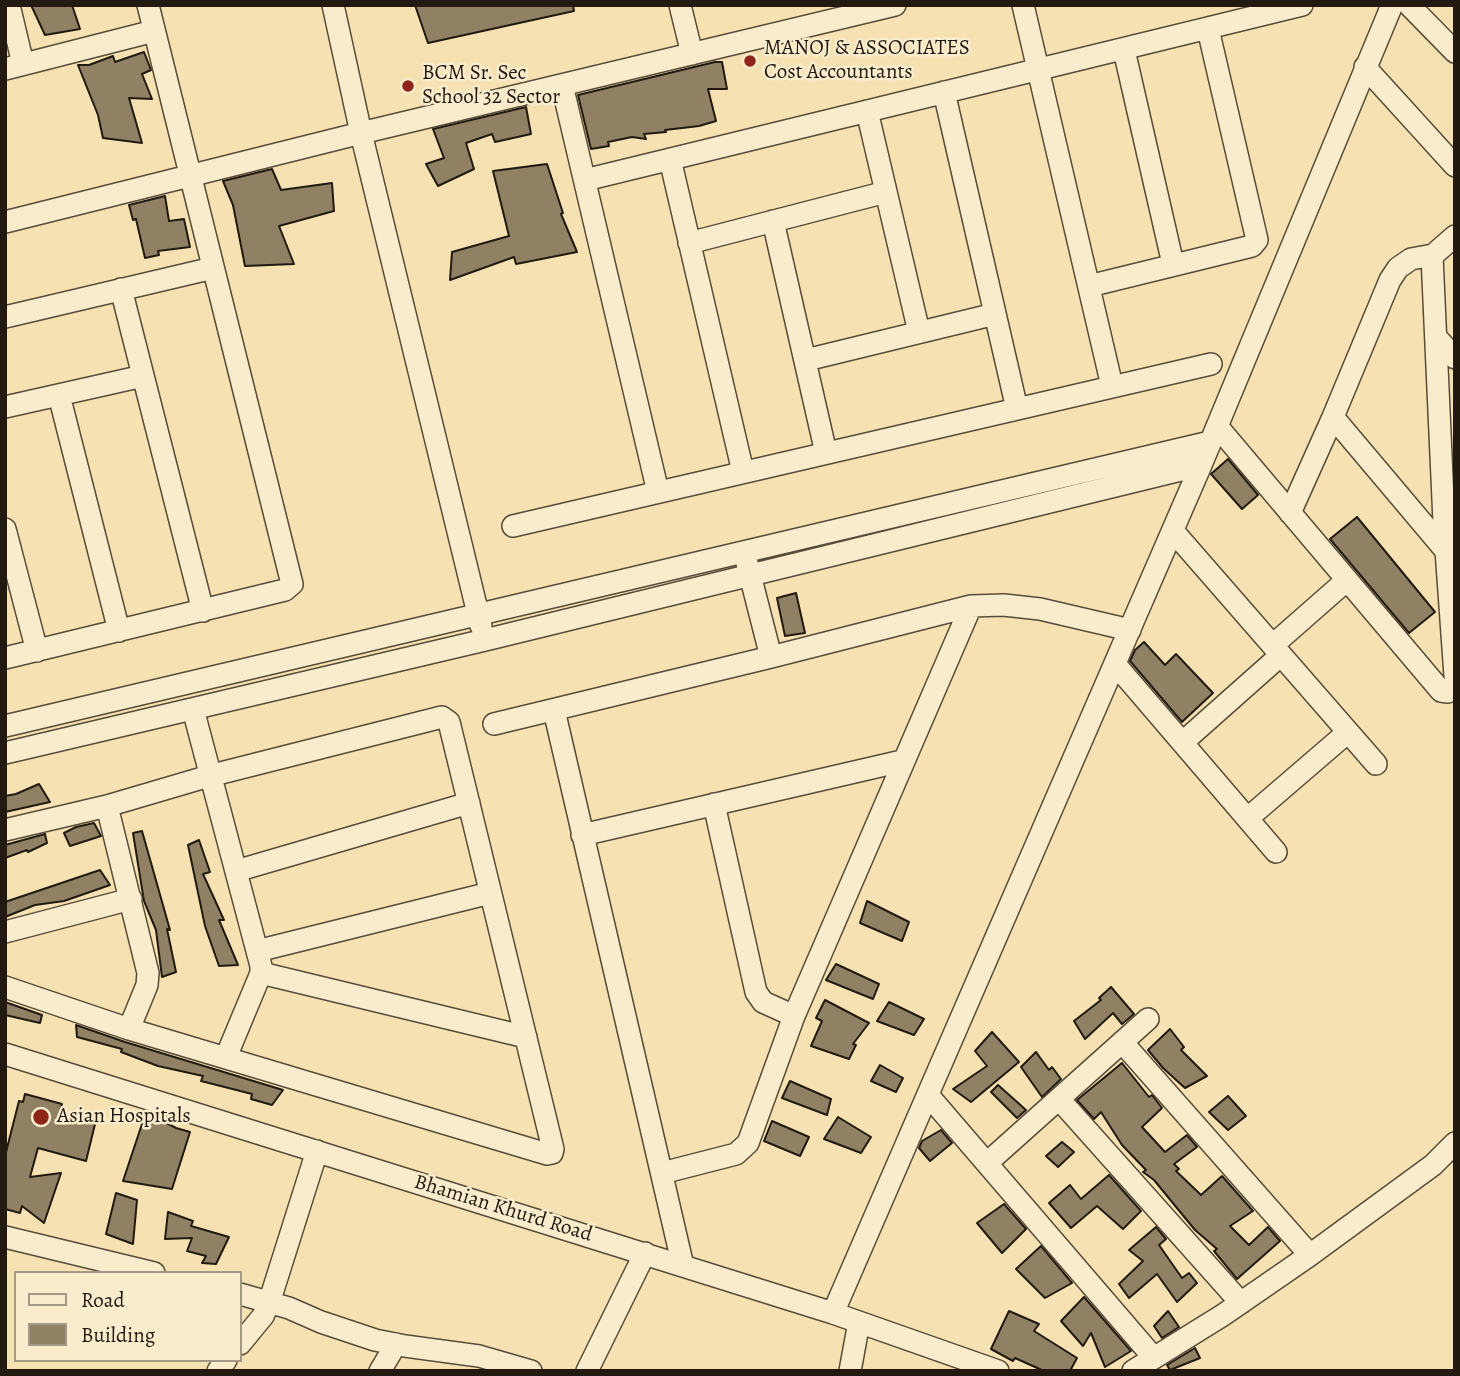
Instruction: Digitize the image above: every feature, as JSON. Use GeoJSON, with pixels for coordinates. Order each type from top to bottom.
{"type":"FeatureCollection","features":[{"type":"Feature","properties":{"kind":"street"},"geometry":{"type":"LineString","coordinates":[[9,5],[14,66],[154,31]]}},
{"type":"Feature","properties":{"kind":"street"},"geometry":{"type":"LineString","coordinates":[[5,658],[285,590],[292,584],[148,5]]}},
{"type":"Feature","properties":{"kind":"street"},"geometry":{"type":"LineString","coordinates":[[332,5],[485,640]]}},
{"type":"Feature","properties":{"kind":"street"},"geometry":{"type":"LineString","coordinates":[[680,5],[692,54]]}},
{"type":"Feature","properties":{"kind":"street"},"geometry":{"type":"LineString","coordinates":[[5,222],[361,133],[895,5]]}},
{"type":"Feature","properties":{"kind":"street"},"geometry":{"type":"LineString","coordinates":[[1023,5],[1112,386]]}},
{"type":"Feature","properties":{"kind":"street"},"geometry":{"type":"LineString","coordinates":[[584,180],[1302,5]]}},
{"type":"Feature","properties":{"kind":"street"},"geometry":{"type":"LineString","coordinates":[[833,1313],[1214,434],[1392,5]]}},
{"type":"Feature","properties":{"kind":"street"},"geometry":{"type":"LineString","coordinates":[[1409,5],[1455,52]]}},
{"type":"Feature","properties":{"kind":"street"},"geometry":{"type":"LineString","coordinates":[[1089,286],[1252,246],[1257,240],[1208,29]]}},
{"type":"Feature","properties":{"kind":"street"},"geometry":{"type":"LineString","coordinates":[[1124,50],[1173,264]]}},
{"type":"Feature","properties":{"kind":"street"},"geometry":{"type":"LineString","coordinates":[[1365,67],[1455,166]]}},
{"type":"Feature","properties":{"kind":"street"},"geometry":{"type":"LineString","coordinates":[[562,85],[659,492]]}},
{"type":"Feature","properties":{"kind":"street"},"geometry":{"type":"LineString","coordinates":[[944,92],[1017,409]]}},
{"type":"Feature","properties":{"kind":"street"},"geometry":{"type":"LineString","coordinates":[[867,111],[919,332]]}},
{"type":"Feature","properties":{"kind":"street"},"geometry":{"type":"LineString","coordinates":[[670,159],[743,472]]}},
{"type":"Feature","properties":{"kind":"street"},"geometry":{"type":"LineString","coordinates":[[689,243],[886,192]]}},
{"type":"Feature","properties":{"kind":"street"},"geometry":{"type":"LineString","coordinates":[[773,221],[826,453]]}},
{"type":"Feature","properties":{"kind":"street"},"geometry":{"type":"LineString","coordinates":[[1290,513],[1390,280],[1398,268],[1411,259],[1433,255],[1455,236]]}},
{"type":"Feature","properties":{"kind":"street"},"geometry":{"type":"LineString","coordinates":[[1433,255],[1436,337],[1450,498],[1446,551],[1455,676]]}},
{"type":"Feature","properties":{"kind":"street"},"geometry":{"type":"LineString","coordinates":[[5,317],[213,268]]}},
{"type":"Feature","properties":{"kind":"street"},"geometry":{"type":"LineString","coordinates":[[121,289],[203,611]]}},
{"type":"Feature","properties":{"kind":"street"},"geometry":{"type":"LineString","coordinates":[[806,359],[995,314]]}},
{"type":"Feature","properties":{"kind":"street"},"geometry":{"type":"LineString","coordinates":[[1436,337],[1455,358]]}},
{"type":"Feature","properties":{"kind":"street"},"geometry":{"type":"LineString","coordinates":[[513,526],[1211,363]]}},
{"type":"Feature","properties":{"kind":"street"},"geometry":{"type":"LineString","coordinates":[[5,407],[144,376]]}},
{"type":"Feature","properties":{"kind":"street"},"geometry":{"type":"LineString","coordinates":[[59,395],[119,631]]}},
{"type":"Feature","properties":{"kind":"street"},"geometry":{"type":"LineString","coordinates":[[1333,417],[1446,551]]}},
{"type":"Feature","properties":{"kind":"street"},"geometry":{"type":"LineString","coordinates":[[1214,434],[1290,513],[1441,691],[1448,692],[1455,683]]}},
{"type":"Feature","properties":{"kind":"street"},"geometry":{"type":"LineString","coordinates":[[5,726],[744,551],[1214,434]]}},
{"type":"Feature","properties":{"kind":"street"},"geometry":{"type":"LineString","coordinates":[[5,753],[485,640],[1200,465]]}},
{"type":"Feature","properties":{"kind":"street"},"geometry":{"type":"LineString","coordinates":[[5,529],[9,561],[37,651]]}},
{"type":"Feature","properties":{"kind":"street"},"geometry":{"type":"LineString","coordinates":[[1172,531],[1376,764]]}},
{"type":"Feature","properties":{"kind":"street"},"geometry":{"type":"LineString","coordinates":[[744,551],[771,657]]}},
{"type":"Feature","properties":{"kind":"street"},"geometry":{"type":"LineString","coordinates":[[1183,742],[1347,580]]}},
{"type":"Feature","properties":{"kind":"street"},"geometry":{"type":"LineString","coordinates":[[494,724],[971,606],[1004,605],[1040,609],[1130,630]]}},
{"type":"Feature","properties":{"kind":"street"},"geometry":{"type":"LineString","coordinates":[[662,1173],[736,1154],[748,1143],[794,1016],[971,606]]}},
{"type":"Feature","properties":{"kind":"street"},"geometry":{"type":"LineString","coordinates":[[1115,664],[1276,852]]}},
{"type":"Feature","properties":{"kind":"street"},"geometry":{"type":"LineString","coordinates":[[193,709],[261,973],[226,1057]]}},
{"type":"Feature","properties":{"kind":"street"},"geometry":{"type":"LineString","coordinates":[[554,710],[684,1266]]}},
{"type":"Feature","properties":{"kind":"street"},"geometry":{"type":"LineString","coordinates":[[5,830],[107,806],[209,776],[442,717],[449,722],[552,1153],[547,1154],[129,1028],[5,987]]}},
{"type":"Feature","properties":{"kind":"street"},"geometry":{"type":"LineString","coordinates":[[1248,818],[1348,732]]}},
{"type":"Feature","properties":{"kind":"street"},"geometry":{"type":"LineString","coordinates":[[582,835],[902,761]]}},
{"type":"Feature","properties":{"kind":"street"},"geometry":{"type":"LineString","coordinates":[[236,871],[469,803]]}},
{"type":"Feature","properties":{"kind":"street"},"geometry":{"type":"LineString","coordinates":[[714,804],[756,992],[763,1002],[794,1016]]}},
{"type":"Feature","properties":{"kind":"street"},"geometry":{"type":"LineString","coordinates":[[107,806],[148,980],[129,1028]]}},
{"type":"Feature","properties":{"kind":"street"},"geometry":{"type":"LineString","coordinates":[[257,951],[490,893]]}},
{"type":"Feature","properties":{"kind":"street"},"geometry":{"type":"LineString","coordinates":[[5,932],[131,899]]}},
{"type":"Feature","properties":{"kind":"street"},"geometry":{"type":"LineString","coordinates":[[261,973],[526,1037]]}},
{"type":"Feature","properties":{"kind":"street"},"geometry":{"type":"LineString","coordinates":[[986,1163],[1148,1019]]}},
{"type":"Feature","properties":{"kind":"street"},"geometry":{"type":"LineString","coordinates":[[1122,1042],[1310,1255]]}},
{"type":"Feature","properties":{"kind":"street","name":"Bhamian Khurd Road"},"geometry":{"type":"LineString","coordinates":[[5,1054],[833,1313],[998,1371]]}},
{"type":"Feature","properties":{"kind":"street"},"geometry":{"type":"LineString","coordinates":[[928,1095],[1154,1358]]}},
{"type":"Feature","properties":{"kind":"street"},"geometry":{"type":"LineString","coordinates":[[1059,1099],[1241,1303]]}},
{"type":"Feature","properties":{"kind":"street"},"geometry":{"type":"LineString","coordinates":[[1133,1371],[1241,1303],[1310,1255],[1433,1165],[1455,1143]]}},
{"type":"Feature","properties":{"kind":"street"},"geometry":{"type":"LineString","coordinates":[[242,1342],[263,1316],[269,1303],[317,1151]]}},
{"type":"Feature","properties":{"kind":"street"},"geometry":{"type":"LineString","coordinates":[[5,1237],[146,1271]]}},
{"type":"Feature","properties":{"kind":"street"},"geometry":{"type":"LineString","coordinates":[[587,1371],[645,1254]]}},
{"type":"Feature","properties":{"kind":"street"},"geometry":{"type":"LineString","coordinates":[[242,1295],[289,1308],[354,1334],[396,1344],[479,1356],[531,1371]]}},
{"type":"Feature","properties":{"kind":"street"},"geometry":{"type":"LineString","coordinates":[[850,1371],[859,1322]]}},
{"type":"Feature","properties":{"kind":"street"},"geometry":{"type":"LineString","coordinates":[[380,1371],[396,1344]]}},
{"type":"Feature","properties":{"kind":"building"},"geometry":{"type":"Polygon","coordinates":[[[31,5],[72,5],[80,29],[45,35],[31,5]]]}},
{"type":"Feature","properties":{"kind":"building"},"geometry":{"type":"Polygon","coordinates":[[[415,5],[573,5],[574,11],[428,43],[415,5]]]}},
{"type":"Feature","properties":{"kind":"building"},"geometry":{"type":"Polygon","coordinates":[[[144,52],[151,70],[142,74],[152,99],[129,98],[142,143],[103,138],[98,115],[78,65],[89,65],[113,56],[115,62],[144,52]]]}},
{"type":"Feature","properties":{"kind":"building"},"geometry":{"type":"Polygon","coordinates":[[[722,62],[727,89],[708,89],[716,121],[644,134],[646,139],[632,137],[608,142],[609,146],[591,149],[578,95],[722,62]]]}},
{"type":"Feature","properties":{"kind":"building"},"geometry":{"type":"Polygon","coordinates":[[[526,107],[531,134],[495,142],[492,134],[466,143],[474,169],[438,186],[426,164],[444,158],[433,129],[526,107]]]}},
{"type":"Feature","properties":{"kind":"building"},"geometry":{"type":"Polygon","coordinates":[[[547,164],[563,213],[561,214],[577,252],[516,264],[514,257],[450,280],[452,252],[509,236],[493,171],[547,164]]]}},
{"type":"Feature","properties":{"kind":"building"},"geometry":{"type":"Polygon","coordinates":[[[272,169],[281,190],[332,183],[334,211],[279,226],[294,264],[245,266],[233,205],[223,181],[272,169]]]}},
{"type":"Feature","properties":{"kind":"building"},"geometry":{"type":"Polygon","coordinates":[[[165,196],[169,221],[184,219],[190,247],[158,251],[159,255],[145,258],[136,219],[133,220],[129,205],[165,196]]]}},
{"type":"Feature","properties":{"kind":"building"},"geometry":{"type":"Polygon","coordinates":[[[1228,459],[1258,495],[1242,509],[1211,474],[1228,459]]]}},
{"type":"Feature","properties":{"kind":"building"},"geometry":{"type":"Polygon","coordinates":[[[1357,517],[1435,612],[1409,633],[1330,539],[1357,517]]]}},
{"type":"Feature","properties":{"kind":"building"},"geometry":{"type":"Polygon","coordinates":[[[796,593],[805,633],[785,636],[777,598],[796,593]]]}},
{"type":"Feature","properties":{"kind":"building"},"geometry":{"type":"Polygon","coordinates":[[[1144,642],[1165,665],[1176,654],[1213,693],[1182,722],[1130,661],[1135,650],[1144,642]]]}},
{"type":"Feature","properties":{"kind":"building"},"geometry":{"type":"Polygon","coordinates":[[[39,784],[50,802],[5,812],[5,796],[39,784]]]}},
{"type":"Feature","properties":{"kind":"building"},"geometry":{"type":"Polygon","coordinates":[[[94,823],[101,836],[70,846],[64,833],[94,823]]]}},
{"type":"Feature","properties":{"kind":"building"},"geometry":{"type":"Polygon","coordinates":[[[142,831],[170,930],[167,929],[176,972],[162,977],[156,930],[144,901],[133,833],[142,831]]]}},
{"type":"Feature","properties":{"kind":"building"},"geometry":{"type":"Polygon","coordinates":[[[45,834],[47,843],[5,858],[5,845],[45,834]]]}},
{"type":"Feature","properties":{"kind":"building"},"geometry":{"type":"Polygon","coordinates":[[[199,840],[210,872],[203,874],[224,920],[219,920],[238,965],[219,966],[205,926],[188,845],[199,840]]]}},
{"type":"Feature","properties":{"kind":"building"},"geometry":{"type":"Polygon","coordinates":[[[100,870],[110,885],[64,901],[35,905],[5,917],[5,902],[100,870]]]}},
{"type":"Feature","properties":{"kind":"building"},"geometry":{"type":"Polygon","coordinates":[[[867,901],[909,922],[902,941],[860,923],[867,901]]]}},
{"type":"Feature","properties":{"kind":"building"},"geometry":{"type":"Polygon","coordinates":[[[836,964],[879,984],[873,999],[826,980],[836,964]]]}},
{"type":"Feature","properties":{"kind":"building"},"geometry":{"type":"Polygon","coordinates":[[[1111,987],[1134,1014],[1122,1024],[1113,1013],[1085,1039],[1074,1021],[1101,1000],[1099,998],[1111,987]]]}},
{"type":"Feature","properties":{"kind":"building"},"geometry":{"type":"Polygon","coordinates":[[[825,1000],[869,1023],[853,1044],[856,1045],[849,1059],[811,1046],[822,1021],[816,1018],[825,1000]]]}},
{"type":"Feature","properties":{"kind":"building"},"geometry":{"type":"Polygon","coordinates":[[[5,1002],[42,1015],[40,1023],[5,1015],[5,1002]]]}},
{"type":"Feature","properties":{"kind":"building"},"geometry":{"type":"Polygon","coordinates":[[[889,1002],[924,1019],[914,1035],[877,1021],[889,1002]]]}},
{"type":"Feature","properties":{"kind":"building"},"geometry":{"type":"Polygon","coordinates":[[[76,1025],[283,1090],[272,1105],[251,1099],[252,1094],[201,1081],[203,1076],[158,1066],[121,1052],[122,1049],[77,1037],[76,1025]]]}},
{"type":"Feature","properties":{"kind":"building"},"geometry":{"type":"Polygon","coordinates":[[[1170,1029],[1184,1047],[1181,1050],[1207,1076],[1185,1088],[1148,1050],[1170,1029]]]}},
{"type":"Feature","properties":{"kind":"building"},"geometry":{"type":"Polygon","coordinates":[[[992,1032],[1019,1062],[971,1102],[953,1089],[987,1066],[975,1051],[992,1032]]]}},
{"type":"Feature","properties":{"kind":"building"},"geometry":{"type":"Polygon","coordinates":[[[1036,1052],[1049,1070],[1052,1067],[1061,1079],[1042,1097],[1021,1067],[1036,1052]]]}},
{"type":"Feature","properties":{"kind":"building"},"geometry":{"type":"Polygon","coordinates":[[[1122,1063],[1149,1097],[1152,1095],[1162,1108],[1142,1127],[1165,1152],[1187,1135],[1197,1147],[1174,1164],[1179,1169],[1176,1171],[1201,1195],[1222,1176],[1253,1211],[1230,1226],[1249,1245],[1268,1227],[1280,1241],[1237,1279],[1214,1251],[1217,1249],[1195,1230],[1154,1180],[1143,1172],[1146,1170],[1122,1145],[1101,1112],[1094,1119],[1077,1100],[1122,1063]]]}},
{"type":"Feature","properties":{"kind":"building"},"geometry":{"type":"Polygon","coordinates":[[[880,1065],[903,1078],[896,1092],[871,1081],[880,1065]]]}},
{"type":"Feature","properties":{"kind":"building"},"geometry":{"type":"Polygon","coordinates":[[[790,1081],[831,1099],[827,1115],[782,1098],[790,1081]]]}},
{"type":"Feature","properties":{"kind":"building"},"geometry":{"type":"Polygon","coordinates":[[[998,1085],[1026,1110],[1017,1118],[991,1092],[998,1085]]]}},
{"type":"Feature","properties":{"kind":"building"},"geometry":{"type":"Polygon","coordinates":[[[25,1094],[62,1104],[59,1115],[96,1120],[86,1161],[38,1148],[30,1177],[61,1173],[44,1223],[22,1206],[20,1213],[5,1209],[5,1156],[19,1101],[23,1102],[25,1094]]]}},
{"type":"Feature","properties":{"kind":"building"},"geometry":{"type":"Polygon","coordinates":[[[1228,1096],[1246,1116],[1228,1130],[1209,1112],[1228,1096]]]}},
{"type":"Feature","properties":{"kind":"building"},"geometry":{"type":"Polygon","coordinates":[[[146,1112],[176,1128],[190,1132],[172,1189],[123,1181],[146,1112]]]}},
{"type":"Feature","properties":{"kind":"building"},"geometry":{"type":"Polygon","coordinates":[[[838,1117],[871,1137],[861,1153],[824,1139],[838,1117]]]}},
{"type":"Feature","properties":{"kind":"building"},"geometry":{"type":"Polygon","coordinates":[[[772,1121],[809,1137],[800,1156],[764,1141],[772,1121]]]}},
{"type":"Feature","properties":{"kind":"building"},"geometry":{"type":"Polygon","coordinates":[[[941,1130],[952,1143],[930,1161],[919,1148],[922,1141],[941,1130]]]}},
{"type":"Feature","properties":{"kind":"building"},"geometry":{"type":"Polygon","coordinates":[[[1062,1142],[1074,1152],[1058,1167],[1046,1156],[1062,1142]]]}},
{"type":"Feature","properties":{"kind":"building"},"geometry":{"type":"Polygon","coordinates":[[[1109,1175],[1141,1211],[1123,1229],[1097,1206],[1071,1228],[1049,1203],[1070,1185],[1081,1199],[1109,1175]]]}},
{"type":"Feature","properties":{"kind":"building"},"geometry":{"type":"Polygon","coordinates":[[[116,1193],[137,1200],[133,1244],[106,1234],[116,1193]]]}},
{"type":"Feature","properties":{"kind":"building"},"geometry":{"type":"Polygon","coordinates":[[[1004,1204],[1026,1229],[1002,1253],[977,1223],[1004,1204]]]}},
{"type":"Feature","properties":{"kind":"building"},"geometry":{"type":"Polygon","coordinates":[[[168,1212],[193,1221],[191,1226],[229,1237],[216,1264],[202,1263],[206,1256],[187,1251],[192,1238],[165,1239],[168,1212]]]}},
{"type":"Feature","properties":{"kind":"building"},"geometry":{"type":"Polygon","coordinates":[[[1156,1227],[1166,1239],[1159,1245],[1182,1278],[1189,1273],[1197,1283],[1177,1302],[1157,1274],[1129,1298],[1119,1284],[1143,1261],[1129,1250],[1156,1227]]]}},
{"type":"Feature","properties":{"kind":"building"},"geometry":{"type":"Polygon","coordinates":[[[1041,1246],[1072,1283],[1045,1298],[1016,1269],[1041,1246]]]}},
{"type":"Feature","properties":{"kind":"building"},"geometry":{"type":"Polygon","coordinates":[[[1084,1297],[1131,1351],[1105,1367],[1091,1333],[1083,1346],[1061,1321],[1084,1297]]]}},
{"type":"Feature","properties":{"kind":"building"},"geometry":{"type":"Polygon","coordinates":[[[1009,1311],[1039,1324],[1034,1331],[1077,1358],[1070,1371],[1044,1371],[1015,1358],[1013,1361],[991,1349],[1009,1311]]]}},
{"type":"Feature","properties":{"kind":"building"},"geometry":{"type":"Polygon","coordinates":[[[1168,1311],[1179,1327],[1162,1338],[1154,1326],[1168,1311]]]}},
{"type":"Feature","properties":{"kind":"building"},"geometry":{"type":"Polygon","coordinates":[[[1195,1348],[1200,1358],[1170,1370],[1167,1365],[1195,1348]]]}},
{"type":"Feature","properties":{"kind":"place","name":"MANOJ & ASSOCIATES Cost Accountants"},"geometry":{"type":"Point","coordinates":[750,61]}},
{"type":"Feature","properties":{"kind":"place","name":"BCM Sr. Sec School 32 Sector"},"geometry":{"type":"Point","coordinates":[408,86]}},
{"type":"Feature","properties":{"kind":"place","name":"Asian Hospitals"},"geometry":{"type":"Point","coordinates":[41,1117]}}]}
